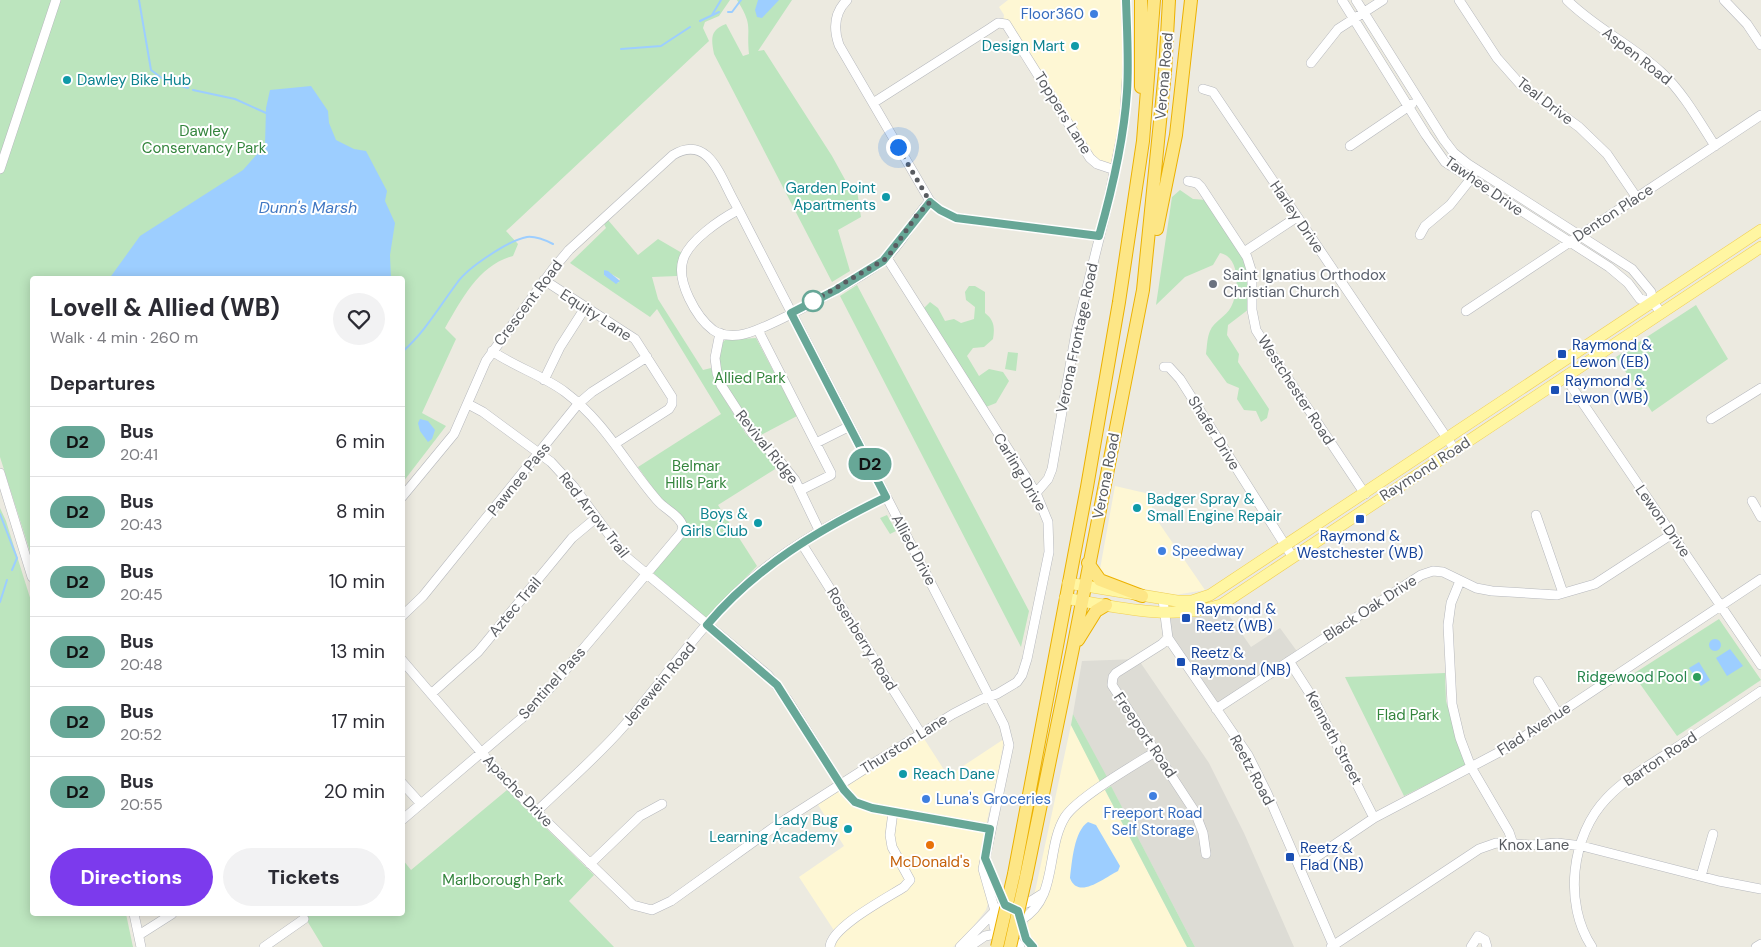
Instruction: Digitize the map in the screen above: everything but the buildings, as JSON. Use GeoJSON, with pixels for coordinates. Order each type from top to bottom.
{"type":"FeatureCollection","features":[{"type":"Feature","properties":{"kind":"highway"},"geometry":{"type":"LineString","coordinates":[[1136,185],[1141,94],[1141,0]]}},
{"type":"Feature","properties":{"kind":"highway","name":"Verona Road"},"geometry":{"type":"LineString","coordinates":[[1010,947],[1046,698],[1097,426],[1136,185],[1147,107],[1154,0]]}},
{"type":"Feature","properties":{"kind":"highway","name":"Verona Road"},"geometry":{"type":"LineString","coordinates":[[997,947],[1020,875],[1058,721],[1143,290],[1166,72],[1169,0]]}},
{"type":"Feature","properties":{"kind":"highway"},"geometry":{"type":"LineString","coordinates":[[1183,63],[1184,0]]}},
{"type":"Feature","properties":{"kind":"highway"},"geometry":{"type":"LineString","coordinates":[[1143,290],[1176,135],[1190,0]]}},
{"type":"Feature","properties":{"kind":"highway"},"geometry":{"type":"LineString","coordinates":[[1088,563],[1100,580],[1142,596]]}},
{"type":"Feature","properties":{"kind":"highway"},"geometry":{"type":"LineString","coordinates":[[1073,648],[1096,611],[1106,605]]}},
{"type":"Feature","properties":{"kind":"main road","name":"Raymond Road"},"geometry":{"type":"LineString","coordinates":[[1068,583],[1085,582],[1163,600],[1192,601],[1210,596],[1761,230]]}},
{"type":"Feature","properties":{"kind":"main road","name":"Raymond Road"},"geometry":{"type":"LineString","coordinates":[[1066,598],[1164,613],[1196,612],[1221,605],[1292,556],[1761,247]]}},
{"type":"Feature","properties":{"kind":"street"},"geometry":{"type":"LineString","coordinates":[[0,169],[56,0]]}},
{"type":"Feature","properties":{"kind":"street"},"geometry":{"type":"LineString","coordinates":[[847,0],[836,16],[835,35],[844,55],[930,202],[940,210],[956,218],[1099,236]]}},
{"type":"Feature","properties":{"kind":"street","name":"Verona Frontage Road"},"geometry":{"type":"LineString","coordinates":[[1036,493],[1048,480],[1052,469],[1076,332],[1115,170],[1127,94],[1126,0]]}},
{"type":"Feature","properties":{"kind":"street","name":"Tawhee Drive"},"geometry":{"type":"LineString","coordinates":[[1342,0],[1437,152],[1449,165],[1620,276],[1640,299],[1653,302]]}},
{"type":"Feature","properties":{"kind":"street","name":"Tawhee Drive"},"geometry":{"type":"LineString","coordinates":[[1356,0],[1450,148],[1477,170],[1580,234],[1632,269],[1651,292],[1653,302],[1661,313]]}},
{"type":"Feature","properties":{"kind":"street"},"geometry":{"type":"LineString","coordinates":[[1311,63],[1333,34],[1353,18],[1383,0]]}},
{"type":"Feature","properties":{"kind":"street","name":"Teal Drive"},"geometry":{"type":"LineString","coordinates":[[1459,0],[1497,58],[1520,84],[1580,127],[1607,154],[1637,198]]}},
{"type":"Feature","properties":{"kind":"street","name":"Aspen Road"},"geometry":{"type":"LineString","coordinates":[[1567,0],[1581,13],[1661,71],[1676,87],[1715,146]]}},
{"type":"Feature","properties":{"kind":"street"},"geometry":{"type":"LineString","coordinates":[[1724,0],[1747,24],[1761,46]]}},
{"type":"Feature","properties":{"kind":"street","name":"Toppers Lane"},"geometry":{"type":"LineString","coordinates":[[873,103],[988,29],[1003,23],[1012,32],[1090,158],[1097,164],[1115,170]]}},
{"type":"Feature","properties":{"kind":"street","name":"Harley Drive"},"geometry":{"type":"LineString","coordinates":[[1203,89],[1213,92],[1455,450]]}},
{"type":"Feature","properties":{"kind":"street"},"geometry":{"type":"LineString","coordinates":[[1350,146],[1419,100]]}},
{"type":"Feature","properties":{"kind":"street","name":"Denton Place"},"geometry":{"type":"LineString","coordinates":[[1466,311],[1761,116]]}},
{"type":"Feature","properties":{"kind":"street","name":"Crescent Road"},"geometry":{"type":"LineString","coordinates":[[405,494],[454,434],[492,351],[544,280],[569,250],[673,155],[688,148],[697,150]]}},
{"type":"Feature","properties":{"kind":"street","name":"Allied Drive"},"geometry":{"type":"LineString","coordinates":[[697,150],[706,153],[712,160],[1004,725],[1009,745],[990,829]]}},
{"type":"Feature","properties":{"kind":"street"},"geometry":{"type":"LineString","coordinates":[[1420,235],[1425,226],[1450,205],[1477,170]]}},
{"type":"Feature","properties":{"kind":"street","name":"Westchester Road"},"geometry":{"type":"LineString","coordinates":[[1188,180],[1197,183],[1201,187],[1244,252],[1252,272],[1252,310],[1256,330],[1365,494]]}},
{"type":"Feature","properties":{"kind":"street"},"geometry":{"type":"LineString","coordinates":[[738,210],[719,221],[702,236],[683,258],[681,266],[684,288],[705,323],[720,333],[737,336],[758,330],[836,290],[887,258],[917,215],[930,202]]}},
{"type":"Feature","properties":{"kind":"street"},"geometry":{"type":"LineString","coordinates":[[1244,252],[1297,217]]}},
{"type":"Feature","properties":{"kind":"street","name":"Carling Drive"},"geometry":{"type":"LineString","coordinates":[[887,258],[1036,493],[1046,515],[1050,542],[1027,659],[1022,675],[1017,682],[990,696]]}},
{"type":"Feature","properties":{"kind":"street","name":"Equity Lane"},"geometry":{"type":"LineString","coordinates":[[544,280],[635,339],[672,398],[672,404],[669,409],[616,443]]}},
{"type":"Feature","properties":{"kind":"street"},"geometry":{"type":"LineString","coordinates":[[544,380],[560,348],[585,308]]}},
{"type":"Feature","properties":{"kind":"street"},"geometry":{"type":"LineString","coordinates":[[758,330],[831,475],[801,490]]}},
{"type":"Feature","properties":{"kind":"street","name":"Revival Ridge"},"geometry":{"type":"LineString","coordinates":[[720,333],[715,358],[716,374],[721,385],[752,433],[789,471],[801,490],[820,532]]}},
{"type":"Feature","properties":{"kind":"street"},"geometry":{"type":"LineString","coordinates":[[492,351],[564,392],[616,443]]}},
{"type":"Feature","properties":{"kind":"street","name":"Pawnee Pass"},"geometry":{"type":"LineString","coordinates":[[405,613],[423,596],[540,454],[578,404],[592,392],[647,357]]}},
{"type":"Feature","properties":{"kind":"street","name":"Shafer Drive"},"geometry":{"type":"LineString","coordinates":[[1164,367],[1169,367],[1180,380],[1292,556]]}},
{"type":"Feature","properties":{"kind":"street","name":"Lewon Drive"},"geometry":{"type":"LineString","coordinates":[[1565,377],[1761,665]]}},
{"type":"Feature","properties":{"kind":"street"},"geometry":{"type":"LineString","coordinates":[[1711,419],[1761,388]]}},
{"type":"Feature","properties":{"kind":"street","name":"Red Arrow Trail"},"geometry":{"type":"LineString","coordinates":[[468,404],[483,412],[564,474],[624,555],[777,685],[840,784],[855,802],[893,812],[990,829]]}},
{"type":"Feature","properties":{"kind":"street"},"geometry":{"type":"LineString","coordinates":[[816,443],[850,426]]}},
{"type":"Feature","properties":{"kind":"street","name":"Sentinel Pass"},"geometry":{"type":"LineString","coordinates":[[405,817],[482,754],[551,688],[681,533],[683,527],[677,518],[658,502],[616,443]]}},
{"type":"Feature","properties":{"kind":"street"},"geometry":{"type":"LineString","coordinates":[[1,480],[30,572]]}},
{"type":"Feature","properties":{"kind":"street","name":"Jenewein Road"},"geometry":{"type":"LineString","coordinates":[[536,812],[622,729],[707,625],[751,579],[766,566],[820,532],[886,497]]}},
{"type":"Feature","properties":{"kind":"street"},"geometry":{"type":"LineString","coordinates":[[1752,501],[1761,517]]}},
{"type":"Feature","properties":{"kind":"street"},"geometry":{"type":"LineString","coordinates":[[1536,515],[1563,593]]}},
{"type":"Feature","properties":{"kind":"street","name":"Aztec Trail"},"geometry":{"type":"LineString","coordinates":[[431,694],[478,652],[572,538],[596,518]]}},
{"type":"Feature","properties":{"kind":"street","name":"Black Oak Drive"},"geometry":{"type":"LineString","coordinates":[[1216,709],[1420,575],[1433,571],[1443,572],[1476,588],[1492,591],[1533,594],[1563,593],[1595,584],[1672,534]]}},
{"type":"Feature","properties":{"kind":"street","name":"Rosenberry Road"},"geometry":{"type":"LineString","coordinates":[[802,544],[922,734]]}},
{"type":"Feature","properties":{"kind":"street","name":"Flad Avenue"},"geometry":{"type":"LineString","coordinates":[[1300,868],[1374,818],[1507,748],[1761,579]]}},
{"type":"Feature","properties":{"kind":"street"},"geometry":{"type":"LineString","coordinates":[[1460,581],[1451,602],[1448,646],[1452,704],[1460,738],[1471,768],[1509,832],[1513,844]]}},
{"type":"Feature","properties":{"kind":"street","name":"Reetz Road"},"geometry":{"type":"LineString","coordinates":[[1163,600],[1168,638],[1255,769],[1333,947]]}},
{"type":"Feature","properties":{"kind":"street","name":"Freeport Road"},"geometry":{"type":"LineString","coordinates":[[1168,638],[1162,644],[1116,673],[1112,681],[1114,688],[1195,812],[1203,833],[1206,854]]}},
{"type":"Feature","properties":{"kind":"street","name":"Kenneth Street"},"geometry":{"type":"LineString","coordinates":[[1289,661],[1314,700],[1374,818]]}},
{"type":"Feature","properties":{"kind":"street","name":"Apache Drive"},"geometry":{"type":"LineString","coordinates":[[405,664],[482,754],[536,812],[633,905],[645,910]]}},
{"type":"Feature","properties":{"kind":"street"},"geometry":{"type":"LineString","coordinates":[[1538,681],[1558,714]]}},
{"type":"Feature","properties":{"kind":"street","name":"Barton Road"},"geometry":{"type":"LineString","coordinates":[[1592,947],[1581,924],[1576,905],[1576,866],[1594,815],[1619,786],[1761,692]]}},
{"type":"Feature","properties":{"kind":"street","name":"Thurston Lane"},"geometry":{"type":"LineString","coordinates":[[645,910],[658,909],[777,825],[840,784],[952,714],[990,696]]}},
{"type":"Feature","properties":{"kind":"street"},"geometry":{"type":"LineString","coordinates":[[969,947],[985,936],[1005,933],[1031,914],[1039,904],[1047,886],[1060,828],[1069,812],[1155,752]]}},
{"type":"Feature","properties":{"kind":"street"},"geometry":{"type":"LineString","coordinates":[[405,786],[421,804]]}},
{"type":"Feature","properties":{"kind":"street"},"geometry":{"type":"LineString","coordinates":[[590,864],[640,816],[662,804]]}},
{"type":"Feature","properties":{"kind":"street"},"geometry":{"type":"LineString","coordinates":[[830,947],[834,936],[845,926],[904,887],[910,880],[892,847],[890,834],[893,812]]}},
{"type":"Feature","properties":{"kind":"street"},"geometry":{"type":"LineString","coordinates":[[990,829],[983,869],[994,913],[993,923],[1020,947]]}},
{"type":"Feature","properties":{"kind":"street"},"geometry":{"type":"LineString","coordinates":[[1701,876],[1713,834]]}},
{"type":"Feature","properties":{"kind":"street","name":"Knox Lane"},"geometry":{"type":"LineString","coordinates":[[1333,947],[1479,849],[1496,843],[1557,843],[1582,846],[1761,889]]}},
{"type":"Feature","properties":{"kind":"street"},"geometry":{"type":"LineString","coordinates":[[985,858],[1005,905]]}},
{"type":"Feature","properties":{"kind":"street"},"geometry":{"type":"LineString","coordinates":[[1005,905],[1015,908],[1042,894]]}},
{"type":"Feature","properties":{"kind":"street"},"geometry":{"type":"LineString","coordinates":[[960,947],[994,913],[1005,905]]}},
{"type":"Feature","properties":{"kind":"street"},"geometry":{"type":"LineString","coordinates":[[1015,908],[1026,939],[1033,947]]}},
{"type":"Feature","properties":{"kind":"street"},"geometry":{"type":"LineString","coordinates":[[134,916],[141,947]]}},
{"type":"Feature","properties":{"kind":"street"},"geometry":{"type":"LineString","coordinates":[[139,936],[169,916]]}},
{"type":"Feature","properties":{"kind":"street"},"geometry":{"type":"LineString","coordinates":[[264,947],[304,919]]}},
{"type":"Feature","properties":{"kind":"street"},"geometry":{"type":"LineString","coordinates":[[1471,947],[1478,936],[1485,940],[1487,947]]}},
{"type":"Feature","properties":{"kind":"street"},"geometry":{"type":"LineString","coordinates":[[1756,947],[1761,944]]}},
{"type":"Feature","properties":{"kind":"shaded area"},"geometry":{"type":"Polygon","coordinates":[[[1008,0],[1126,0],[1128,45],[1115,170],[1097,164],[1003,23],[1004,15],[999,7],[1008,0]]]}},
{"type":"Feature","properties":{"kind":"shaded area"},"geometry":{"type":"Polygon","coordinates":[[[1115,486],[1154,495],[1150,521],[1159,523],[1205,590],[1175,595],[1134,587],[1104,578],[1100,569],[1115,486]]]}},
{"type":"Feature","properties":{"kind":"shaded area"},"geometry":{"type":"Polygon","coordinates":[[[1221,604],[1251,647],[1280,628],[1299,654],[1216,709],[1176,648],[1164,613],[1221,604]]]}},
{"type":"Feature","properties":{"kind":"shaded area"},"geometry":{"type":"Polygon","coordinates":[[[1138,659],[1209,763],[1244,833],[1294,947],[1195,947],[1073,714],[1082,661],[1138,659]]]}},
{"type":"Feature","properties":{"kind":"shaded area"},"geometry":{"type":"Polygon","coordinates":[[[1071,725],[1187,947],[1023,947],[1071,725]]]}},
{"type":"Feature","properties":{"kind":"shaded area"},"geometry":{"type":"Polygon","coordinates":[[[921,734],[948,776],[1004,739],[982,842],[979,866],[982,882],[989,900],[986,910],[969,932],[953,947],[830,947],[837,935],[799,877],[844,846],[815,800],[921,734]]]}},
{"type":"Feature","properties":{"kind":"green space","name":"Dawley Conservancy Park"},"geometry":{"type":"Polygon","coordinates":[[[0,0],[730,0],[719,16],[705,22],[703,28],[709,41],[506,231],[518,244],[513,256],[501,260],[481,275],[465,295],[445,328],[456,339],[422,413],[446,426],[405,479],[405,276],[30,276],[30,552],[0,457],[0,0]]]}},
{"type":"Feature","properties":{"kind":"green space"},"geometry":{"type":"Polygon","coordinates":[[[737,0],[792,0],[758,51],[764,50],[832,156],[848,185],[857,190],[861,217],[838,230],[850,271],[832,282],[714,54],[712,43],[714,32],[726,24],[743,56],[749,54],[746,16],[737,0]]]}},
{"type":"Feature","properties":{"kind":"green space"},"geometry":{"type":"Polygon","coordinates":[[[1180,190],[1193,199],[1207,200],[1241,253],[1248,275],[1249,309],[1228,325],[1227,335],[1239,354],[1238,362],[1269,409],[1267,418],[1261,422],[1256,411],[1244,410],[1237,399],[1239,388],[1227,383],[1206,354],[1210,331],[1214,324],[1226,314],[1234,301],[1237,284],[1232,261],[1220,253],[1213,265],[1185,277],[1156,305],[1172,197],[1180,190]]]}},
{"type":"Feature","properties":{"kind":"green space","name":"Belmar Hills Park"},"geometry":{"type":"Polygon","coordinates":[[[608,220],[638,255],[658,239],[682,253],[677,276],[652,277],[658,299],[703,370],[711,368],[717,387],[746,434],[780,466],[718,505],[757,566],[706,618],[652,572],[685,535],[686,522],[660,498],[638,467],[721,414],[657,309],[650,317],[570,263],[606,228],[604,224],[608,220]],[[604,270],[604,275],[618,283],[620,279],[604,270]]]}},
{"type":"Feature","properties":{"kind":"green space"},"geometry":{"type":"Polygon","coordinates":[[[857,285],[1029,611],[1021,647],[840,296],[857,285]]]}},
{"type":"Feature","properties":{"kind":"green space"},"geometry":{"type":"Polygon","coordinates":[[[969,286],[975,286],[985,292],[985,313],[992,321],[994,331],[993,339],[984,347],[973,348],[967,356],[979,376],[989,369],[1003,372],[1009,381],[996,403],[986,407],[924,308],[930,302],[938,308],[945,321],[954,319],[961,323],[974,319],[975,307],[966,300],[965,292],[969,286]]]}},
{"type":"Feature","properties":{"kind":"green space"},"geometry":{"type":"Polygon","coordinates":[[[1696,305],[1728,359],[1652,412],[1616,357],[1696,305]]]}},
{"type":"Feature","properties":{"kind":"green space","name":"Allied Park"},"geometry":{"type":"Polygon","coordinates":[[[756,338],[797,416],[759,436],[728,389],[719,362],[719,350],[725,340],[756,338]]]}},
{"type":"Feature","properties":{"kind":"green space"},"geometry":{"type":"Polygon","coordinates":[[[1008,352],[1018,353],[1016,371],[1005,369],[1008,352]]]}},
{"type":"Feature","properties":{"kind":"green space"},"geometry":{"type":"Polygon","coordinates":[[[0,508],[6,521],[30,598],[30,916],[126,916],[133,947],[0,947],[0,508]]]}},
{"type":"Feature","properties":{"kind":"green space"},"geometry":{"type":"Polygon","coordinates":[[[887,515],[896,531],[890,534],[880,518],[887,515]]]}},
{"type":"Feature","properties":{"kind":"green space","name":"Ridgewood Pool"},"geometry":{"type":"Polygon","coordinates":[[[1719,619],[1761,680],[1677,736],[1633,674],[1719,619]]]}},
{"type":"Feature","properties":{"kind":"green space","name":"Flad Park"},"geometry":{"type":"Polygon","coordinates":[[[1445,673],[1446,701],[1466,765],[1404,796],[1345,677],[1445,673]]]}},
{"type":"Feature","properties":{"kind":"green space"},"geometry":{"type":"Polygon","coordinates":[[[1073,714],[1107,777],[1100,782],[1071,725],[1073,714]]]}},
{"type":"Feature","properties":{"kind":"green space"},"geometry":{"type":"Polygon","coordinates":[[[1111,786],[1195,947],[1187,947],[1105,790],[1111,786]]]}},
{"type":"Feature","properties":{"kind":"green space","name":"Marlborough Park"},"geometry":{"type":"Polygon","coordinates":[[[507,790],[594,875],[569,901],[614,947],[323,947],[304,916],[405,916],[405,862],[411,870],[507,790]]]}},
{"type":"Feature","properties":{"kind":"water"},"geometry":{"type":"Polygon","coordinates":[[[758,0],[779,0],[762,18],[757,17],[755,10],[758,0]]]}},
{"type":"Feature","properties":{"kind":"water","name":"Dunn's Marsh"},"geometry":{"type":"Polygon","coordinates":[[[311,86],[328,111],[329,123],[336,140],[354,149],[366,151],[387,191],[385,201],[395,223],[390,255],[391,276],[111,276],[140,236],[243,170],[265,145],[266,108],[270,90],[311,86]]]}},
{"type":"Feature","properties":{"kind":"water"},"geometry":{"type":"Polygon","coordinates":[[[604,270],[620,281],[616,284],[604,275],[604,270]]]}},
{"type":"Feature","properties":{"kind":"water"},"geometry":{"type":"Polygon","coordinates":[[[420,419],[428,421],[435,430],[432,439],[428,442],[420,431],[418,423],[420,419]]]}},
{"type":"Feature","properties":{"kind":"water"},"geometry":{"type":"Polygon","coordinates":[[[1715,639],[1721,645],[1715,651],[1709,645],[1715,639]]]}},
{"type":"Feature","properties":{"kind":"water"},"geometry":{"type":"Polygon","coordinates":[[[1730,649],[1743,666],[1727,676],[1716,658],[1730,649]]]}},
{"type":"Feature","properties":{"kind":"water"},"geometry":{"type":"Polygon","coordinates":[[[1699,662],[1710,680],[1701,686],[1689,668],[1699,662]]]}},
{"type":"Feature","properties":{"kind":"water"},"geometry":{"type":"Polygon","coordinates":[[[1088,822],[1096,825],[1120,866],[1118,871],[1099,882],[1079,887],[1070,878],[1074,847],[1083,826],[1088,822]]]}},
{"type":"Feature","properties":{"kind":"waterway"},"geometry":{"type":"LineString","coordinates":[[139,0],[151,70],[167,82],[188,88]]}},
{"type":"Feature","properties":{"kind":"waterway"},"geometry":{"type":"LineString","coordinates":[[712,15],[721,0]]}},
{"type":"Feature","properties":{"kind":"waterway"},"geometry":{"type":"LineString","coordinates":[[728,12],[732,12],[741,0]]}},
{"type":"Feature","properties":{"kind":"waterway"},"geometry":{"type":"LineString","coordinates":[[700,21],[719,12]]}},
{"type":"Feature","properties":{"kind":"waterway"},"geometry":{"type":"LineString","coordinates":[[621,49],[661,46],[690,27]]}},
{"type":"Feature","properties":{"kind":"waterway"},"geometry":{"type":"LineString","coordinates":[[193,90],[235,99],[266,113]]}},
{"type":"Feature","properties":{"kind":"waterway"},"geometry":{"type":"LineString","coordinates":[[405,349],[425,328],[462,277],[479,263],[519,239],[527,237],[537,238],[553,244]]}},
{"type":"Feature","properties":{"kind":"waterway"},"geometry":{"type":"LineString","coordinates":[[0,514],[17,558],[12,570]]}},
{"type":"Feature","properties":{"kind":"waterway"},"geometry":{"type":"LineString","coordinates":[[0,602],[7,580]]}},
{"type":"Feature","properties":{"kind":"bus line","name":"D2"},"geometry":{"type":"LineString","coordinates":[[1033,947],[1026,939],[1020,925],[1021,915],[1015,908],[1005,905],[990,872],[985,858],[990,829],[872,808],[855,802],[844,790],[777,685],[768,675],[707,625],[738,591],[766,566],[844,518],[886,497],[791,313],[836,290],[887,258],[917,215],[930,202],[940,210],[956,218],[1099,236],[1115,170],[1126,110],[1128,62],[1126,0]]}},
{"type":"Feature","properties":{"kind":"place","name":"Floor360"},"geometry":{"type":"Point","coordinates":[1094,14]}},
{"type":"Feature","properties":{"kind":"place","name":"Design Mart"},"geometry":{"type":"Point","coordinates":[1075,46]}},
{"type":"Feature","properties":{"kind":"place","name":"Dawley Bike Hub"},"geometry":{"type":"Point","coordinates":[67,80]}},
{"type":"Feature","properties":{"kind":"place","name":"Garden Point Apartments"},"geometry":{"type":"Point","coordinates":[886,197]}},
{"type":"Feature","properties":{"kind":"place","name":"Saint Ignatius Orthodox Christian Church"},"geometry":{"type":"Point","coordinates":[1213,284]}},
{"type":"Feature","properties":{"kind":"place","name":"Raymond & Lewon (EB)"},"geometry":{"type":"Point","coordinates":[1562,354]}},
{"type":"Feature","properties":{"kind":"place","name":"Raymond & Lewon (WB)"},"geometry":{"type":"Point","coordinates":[1555,390]}},
{"type":"Feature","properties":{"kind":"place","name":"Badger Spray & Small Engine Repair"},"geometry":{"type":"Point","coordinates":[1137,508]}},
{"type":"Feature","properties":{"kind":"place","name":"Raymond & Westchester (WB)"},"geometry":{"type":"Point","coordinates":[1360,519]}},
{"type":"Feature","properties":{"kind":"place","name":"Boys & Girls Club"},"geometry":{"type":"Point","coordinates":[758,523]}},
{"type":"Feature","properties":{"kind":"place","name":"Speedway"},"geometry":{"type":"Point","coordinates":[1162,551]}},
{"type":"Feature","properties":{"kind":"place","name":"Raymond & Reetz (WB)"},"geometry":{"type":"Point","coordinates":[1186,618]}},
{"type":"Feature","properties":{"kind":"place","name":"Reetz & Raymond (NB)"},"geometry":{"type":"Point","coordinates":[1181,662]}},
{"type":"Feature","properties":{"kind":"place","name":"Ridgewood Pool"},"geometry":{"type":"Point","coordinates":[1697,677]}},
{"type":"Feature","properties":{"kind":"place","name":"Reach Dane"},"geometry":{"type":"Point","coordinates":[903,774]}},
{"type":"Feature","properties":{"kind":"place","name":"Freeport Road Self Storage"},"geometry":{"type":"Point","coordinates":[1153,796]}},
{"type":"Feature","properties":{"kind":"place","name":"Luna's Groceries"},"geometry":{"type":"Point","coordinates":[926,799]}},
{"type":"Feature","properties":{"kind":"place","name":"Lady Bug Learning Academy"},"geometry":{"type":"Point","coordinates":[848,829]}},
{"type":"Feature","properties":{"kind":"place","name":"McDonald's"},"geometry":{"type":"Point","coordinates":[930,845]}},
{"type":"Feature","properties":{"kind":"place","name":"Reetz & Flad (NB)"},"geometry":{"type":"Point","coordinates":[1290,857]}},
{"type":"Feature","properties":{"kind":"route"},"geometry":{"type":"LineString","coordinates":[[813,301],[810,303],[836,290],[887,258],[917,215],[930,202],[898,147]]}}]}
